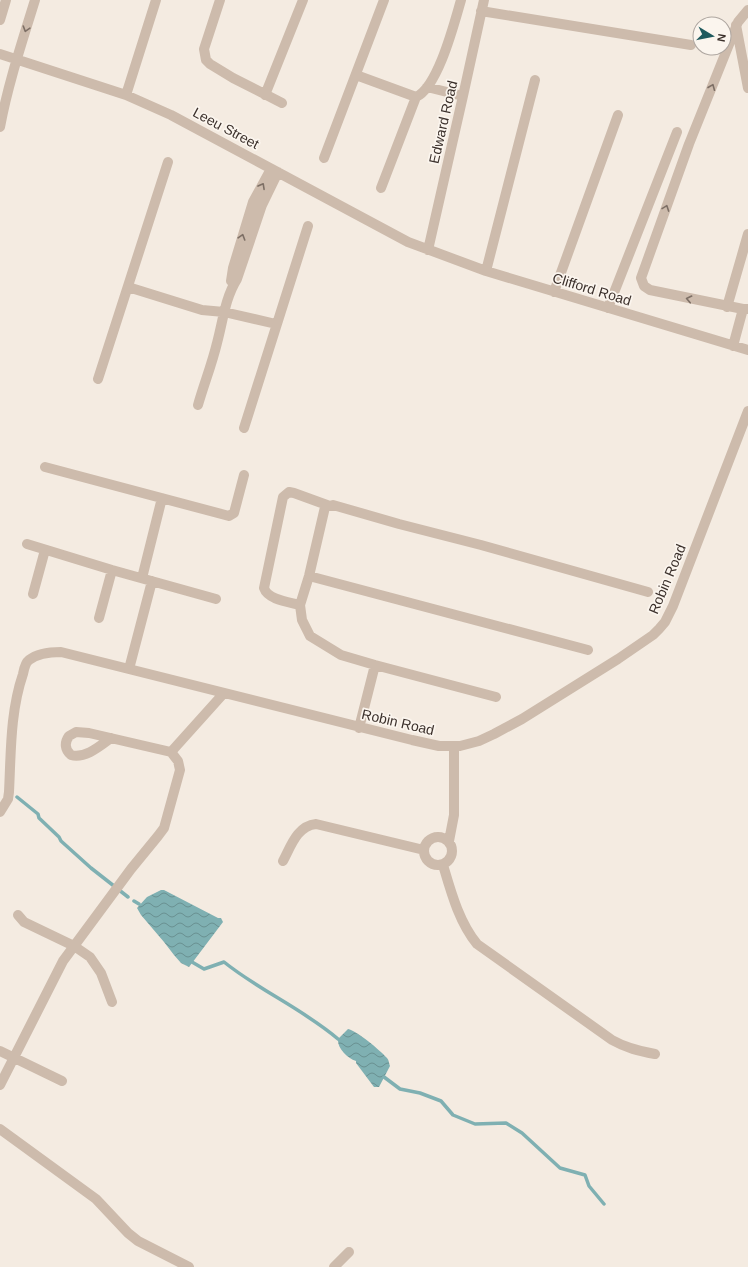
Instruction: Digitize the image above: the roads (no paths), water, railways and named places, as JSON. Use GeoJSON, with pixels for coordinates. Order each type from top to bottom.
{"type":"FeatureCollection","features":[{"type":"Feature","properties":{"kind":"street"},"geometry":{"type":"LineString","coordinates":[[0,20],[6,0]]}},
{"type":"Feature","properties":{"kind":"street"},"geometry":{"type":"LineString","coordinates":[[0,127],[17,59],[35,0]]}},
{"type":"Feature","properties":{"kind":"street"},"geometry":{"type":"LineString","coordinates":[[126,95],[156,0]]}},
{"type":"Feature","properties":{"kind":"street"},"geometry":{"type":"LineString","coordinates":[[220,0],[204,49],[206,60],[210,64],[282,103]]}},
{"type":"Feature","properties":{"kind":"street"},"geometry":{"type":"LineString","coordinates":[[265,95],[303,0]]}},
{"type":"Feature","properties":{"kind":"street"},"geometry":{"type":"LineString","coordinates":[[324,158],[384,0]]}},
{"type":"Feature","properties":{"kind":"street"},"geometry":{"type":"LineString","coordinates":[[381,188],[416,97],[427,87],[434,76],[462,0]]}},
{"type":"Feature","properties":{"kind":"street","name":"Edward Road"},"geometry":{"type":"LineString","coordinates":[[428,250],[484,0]]}},
{"type":"Feature","properties":{"kind":"street"},"geometry":{"type":"LineString","coordinates":[[733,346],[746,309],[727,307],[650,290],[644,286],[641,278],[689,144],[736,25],[748,10]]}},
{"type":"Feature","properties":{"kind":"street"},"geometry":{"type":"LineString","coordinates":[[481,11],[691,45]]}},
{"type":"Feature","properties":{"kind":"street"},"geometry":{"type":"LineString","coordinates":[[736,25],[748,88]]}},
{"type":"Feature","properties":{"kind":"street","name":"Leeu Street"},"geometry":{"type":"LineString","coordinates":[[0,54],[126,95],[171,115],[408,242],[428,250]]}},
{"type":"Feature","properties":{"kind":"street"},"geometry":{"type":"LineString","coordinates":[[356,74],[416,97]]}},
{"type":"Feature","properties":{"kind":"street"},"geometry":{"type":"LineString","coordinates":[[486,271],[535,80]]}},
{"type":"Feature","properties":{"kind":"street"},"geometry":{"type":"LineString","coordinates":[[427,87],[463,96]]}},
{"type":"Feature","properties":{"kind":"street"},"geometry":{"type":"LineString","coordinates":[[554,292],[618,115]]}},
{"type":"Feature","properties":{"kind":"street"},"geometry":{"type":"LineString","coordinates":[[608,308],[677,132]]}},
{"type":"Feature","properties":{"kind":"street"},"geometry":{"type":"LineString","coordinates":[[98,379],[168,162]]}},
{"type":"Feature","properties":{"kind":"street"},"geometry":{"type":"LineString","coordinates":[[198,405],[217,344],[231,289],[233,268],[253,202],[275,171]]}},
{"type":"Feature","properties":{"kind":"street"},"geometry":{"type":"LineString","coordinates":[[244,428],[308,226]]}},
{"type":"Feature","properties":{"kind":"street"},"geometry":{"type":"LineString","coordinates":[[727,307],[748,234]]}},
{"type":"Feature","properties":{"kind":"street","name":"Clifford Road"},"geometry":{"type":"LineString","coordinates":[[428,250],[486,271],[748,350]]}},
{"type":"Feature","properties":{"kind":"street"},"geometry":{"type":"LineString","coordinates":[[128,287],[202,310],[224,312],[276,324]]}},
{"type":"Feature","properties":{"kind":"street","name":"Robin Road"},"geometry":{"type":"LineString","coordinates":[[0,812],[8,799],[10,744],[16,701],[21,680],[26,663],[42,654],[61,652],[359,728],[439,746],[454,746],[479,741],[522,719],[618,659],[659,629],[665,622],[673,606],[748,411]]}},
{"type":"Feature","properties":{"kind":"street"},"geometry":{"type":"LineString","coordinates":[[45,466],[222,514],[231,515],[236,509],[244,475]]}},
{"type":"Feature","properties":{"kind":"street"},"geometry":{"type":"LineString","coordinates":[[300,605],[271,597],[265,592],[264,588],[283,496],[288,492],[327,505],[333,505],[399,524],[481,544],[648,592]]}},
{"type":"Feature","properties":{"kind":"street"},"geometry":{"type":"LineString","coordinates":[[142,578],[162,498]]}},
{"type":"Feature","properties":{"kind":"street"},"geometry":{"type":"LineString","coordinates":[[327,505],[322,517],[309,576],[300,605],[302,620],[310,636],[341,655],[496,697]]}},
{"type":"Feature","properties":{"kind":"street"},"geometry":{"type":"LineString","coordinates":[[27,544],[112,570],[216,599]]}},
{"type":"Feature","properties":{"kind":"street"},"geometry":{"type":"LineString","coordinates":[[33,594],[45,550]]}},
{"type":"Feature","properties":{"kind":"street"},"geometry":{"type":"LineString","coordinates":[[99,618],[112,570]]}},
{"type":"Feature","properties":{"kind":"street"},"geometry":{"type":"LineString","coordinates":[[309,576],[588,650]]}},
{"type":"Feature","properties":{"kind":"street"},"geometry":{"type":"LineString","coordinates":[[129,669],[152,581]]}},
{"type":"Feature","properties":{"kind":"street"},"geometry":{"type":"LineString","coordinates":[[359,728],[374,665]]}},
{"type":"Feature","properties":{"kind":"street"},"geometry":{"type":"LineString","coordinates":[[171,752],[224,693]]}},
{"type":"Feature","properties":{"kind":"street"},"geometry":{"type":"LineString","coordinates":[[0,1085],[63,961],[113,893],[158,836],[166,822],[180,770],[178,761],[171,752],[111,738]]}},
{"type":"Feature","properties":{"kind":"street"},"geometry":{"type":"LineString","coordinates":[[449,841],[439,837],[434,838],[426,844],[424,850],[430,862],[443,865],[449,860],[452,852],[449,841],[454,816],[454,746]]}},
{"type":"Feature","properties":{"kind":"street"},"geometry":{"type":"LineString","coordinates":[[283,861],[298,833],[306,827],[316,824],[424,850]]}},
{"type":"Feature","properties":{"kind":"street"},"geometry":{"type":"LineString","coordinates":[[443,865],[464,923],[470,936],[477,944],[623,1047],[655,1054]]}},
{"type":"Feature","properties":{"kind":"street"},"geometry":{"type":"LineString","coordinates":[[18,914],[24,922],[74,946],[90,957],[101,973],[112,1002]]}},
{"type":"Feature","properties":{"kind":"street"},"geometry":{"type":"LineString","coordinates":[[0,1051],[62,1081]]}},
{"type":"Feature","properties":{"kind":"street"},"geometry":{"type":"LineString","coordinates":[[0,1129],[90,1194],[128,1233],[138,1241],[189,1267]]}},
{"type":"Feature","properties":{"kind":"street"},"geometry":{"type":"LineString","coordinates":[[334,1267],[349,1252]]}},
{"type":"Feature","properties":{"kind":"water"},"geometry":{"type":"Polygon","coordinates":[[[164,890],[218,918],[221,918],[223,922],[189,967],[181,963],[141,915],[137,908],[147,897],[164,890]]]}},
{"type":"Feature","properties":{"kind":"water"},"geometry":{"type":"Polygon","coordinates":[[[348,1029],[357,1033],[368,1041],[388,1059],[390,1066],[379,1087],[374,1087],[356,1061],[346,1055],[339,1046],[338,1039],[348,1029]]]}},
{"type":"Feature","properties":{"kind":"waterway"},"geometry":{"type":"LineString","coordinates":[[17,797],[38,814],[39,818],[59,837],[61,841],[91,868],[128,897]]}},
{"type":"Feature","properties":{"kind":"waterway"},"geometry":{"type":"LineString","coordinates":[[134,901],[139,904]]}},
{"type":"Feature","properties":{"kind":"waterway"},"geometry":{"type":"LineString","coordinates":[[192,962],[204,969],[224,962],[252,982],[325,1028],[338,1039]]}},
{"type":"Feature","properties":{"kind":"waterway"},"geometry":{"type":"LineString","coordinates":[[384,1077],[400,1089],[420,1093],[441,1101],[453,1115],[475,1124],[506,1123],[522,1133],[560,1168],[585,1175],[589,1186],[604,1204]]}}]}
